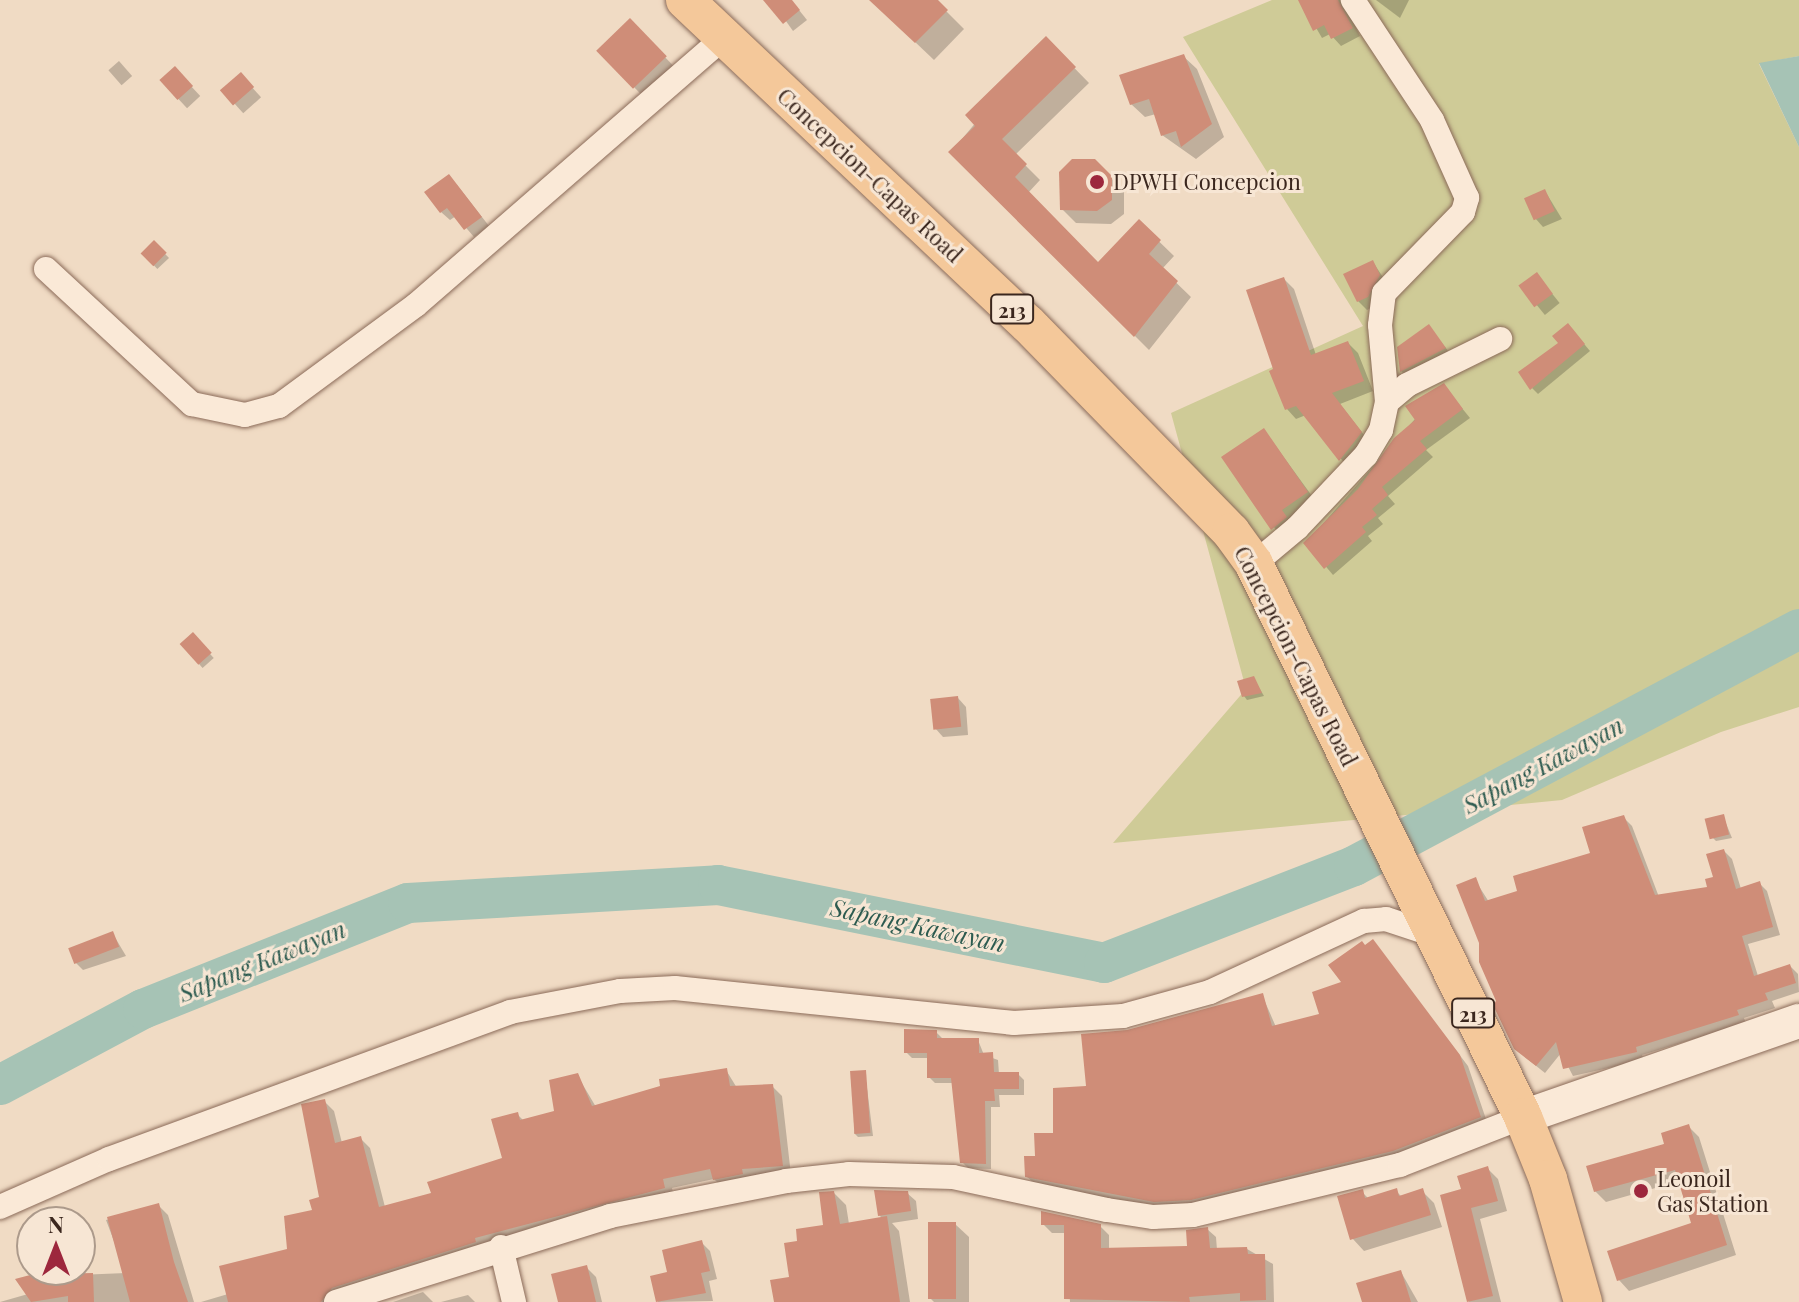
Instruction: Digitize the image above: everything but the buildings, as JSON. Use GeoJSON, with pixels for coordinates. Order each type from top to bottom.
{"type":"FeatureCollection","features":[{"type":"Feature","properties":{"kind":"main road","name":"Concepcion-Capas Road"},"geometry":{"type":"LineString","coordinates":[[685,0],[1028,324],[1231,532],[1254,564],[1523,1117]]}},
{"type":"Feature","properties":{"kind":"main road"},"geometry":{"type":"LineString","coordinates":[[1523,1117],[1799,1021]]}},
{"type":"Feature","properties":{"kind":"main road","name":"213"},"geometry":{"type":"LineString","coordinates":[[1523,1117],[1548,1179],[1583,1302]]}},
{"type":"Feature","properties":{"kind":"street"},"geometry":{"type":"LineString","coordinates":[[1254,564],[1297,528],[1366,455],[1381,430],[1387,402],[1380,325],[1384,293],[1463,212],[1467,198],[1432,120],[1353,0]]}},
{"type":"Feature","properties":{"kind":"street"},"geometry":{"type":"LineString","coordinates":[[46,269],[192,404],[245,415],[279,406],[416,305],[724,37]]}},
{"type":"Feature","properties":{"kind":"street"},"geometry":{"type":"LineString","coordinates":[[1387,402],[1407,385],[1500,339]]}},
{"type":"Feature","properties":{"kind":"street"},"geometry":{"type":"LineString","coordinates":[[0,1207],[109,1159],[510,1012],[607,994],[675,988],[1014,1023],[1123,1016],[1210,992],[1364,921],[1428,922]]}},
{"type":"Feature","properties":{"kind":"street"},"geometry":{"type":"LineString","coordinates":[[336,1302],[501,1247],[643,1208],[849,1174],[953,1177],[1107,1210],[1153,1217],[1193,1215],[1400,1165],[1523,1117]]}},
{"type":"Feature","properties":{"kind":"street"},"geometry":{"type":"LineString","coordinates":[[501,1247],[514,1302]]}},
{"type":"Feature","properties":{"kind":"shaded area"},"geometry":{"type":"Polygon","coordinates":[[[1272,0],[1799,0],[1799,56],[1759,64],[1799,147],[1799,707],[1721,732],[1562,800],[1113,843],[1246,689],[1171,413],[1363,326],[1183,37],[1272,0]]]}},
{"type":"Feature","properties":{"kind":"shaded area"},"geometry":{"type":"Polygon","coordinates":[[[1799,56],[1799,147],[1759,63],[1799,56]]]}},
{"type":"Feature","properties":{"kind":"waterway","name":"Sapang Kawayan"},"geometry":{"type":"LineString","coordinates":[[0,1085],[143,1009],[408,903],[718,885],[1104,963],[1354,866],[1799,629]]}},
{"type":"Feature","properties":{"kind":"place","name":"DPWH Concepcion"},"geometry":{"type":"Point","coordinates":[1097,182]}},
{"type":"Feature","properties":{"kind":"place","name":"Leonoil Gas Station"},"geometry":{"type":"Point","coordinates":[1641,1191]}}]}
